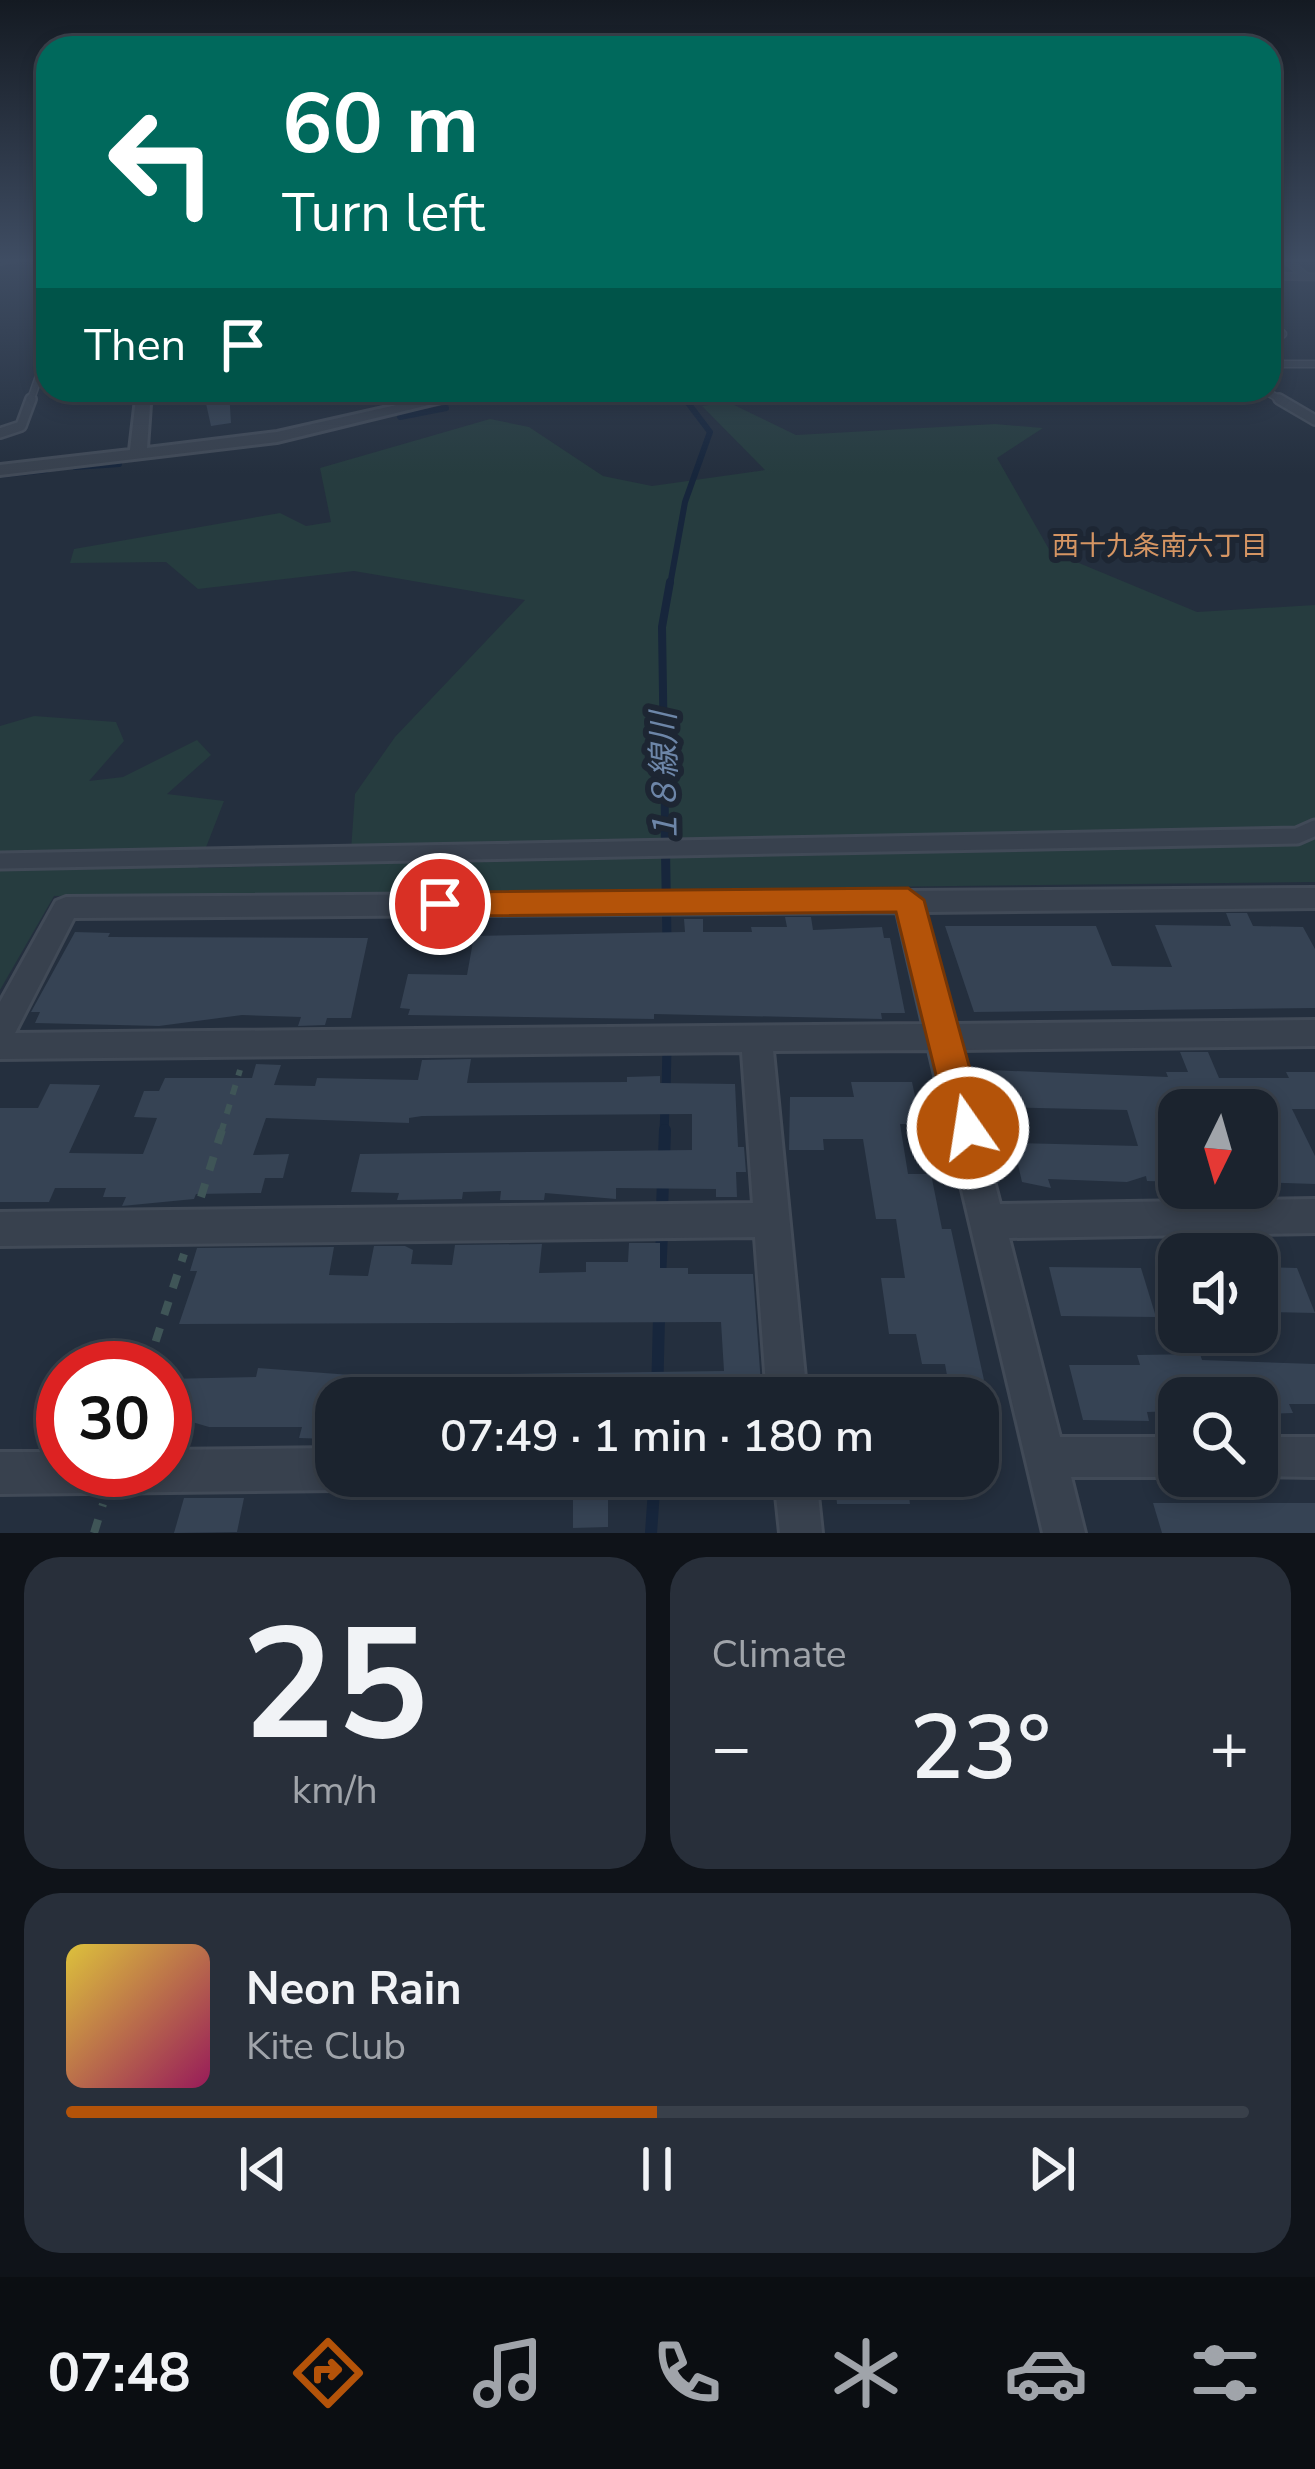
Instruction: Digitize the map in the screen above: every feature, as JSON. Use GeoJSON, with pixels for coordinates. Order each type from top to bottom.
{"type":"FeatureCollection","features":[{"type":"Feature","properties":{"kind":"street"},"geometry":{"type":"LineString","coordinates":[[138,452],[143,402]]}},
{"type":"Feature","properties":{"kind":"street"},"geometry":{"type":"LineString","coordinates":[[0,470],[277,437],[415,402]]}},
{"type":"Feature","properties":{"kind":"street"},"geometry":{"type":"LineString","coordinates":[[0,1031],[66,908],[1315,898]]}},
{"type":"Feature","properties":{"kind":"street"},"geometry":{"type":"LineString","coordinates":[[908,900],[945,1035],[1064,1533]]}},
{"type":"Feature","properties":{"kind":"street"},"geometry":{"type":"LineString","coordinates":[[0,1046],[1315,1033]]}},
{"type":"Feature","properties":{"kind":"street"},"geometry":{"type":"LineString","coordinates":[[756,1036],[786,1377]]}},
{"type":"Feature","properties":{"kind":"street"},"geometry":{"type":"LineString","coordinates":[[990,1221],[1315,1216]]}},
{"type":"Feature","properties":{"kind":"street"},"geometry":{"type":"LineString","coordinates":[[0,1229],[771,1220]]}},
{"type":"Feature","properties":{"kind":"street"},"geometry":{"type":"LineString","coordinates":[[1046,1457],[1158,1457]]}},
{"type":"Feature","properties":{"kind":"street"},"geometry":{"type":"LineString","coordinates":[[1278,1457],[1315,1457]]}},
{"type":"Feature","properties":{"kind":"street"},"geometry":{"type":"LineString","coordinates":[[0,1473],[315,1469]]}},
{"type":"Feature","properties":{"kind":"street"},"geometry":{"type":"LineString","coordinates":[[797,1497],[801,1533]]}},
{"type":"Feature","properties":{"kind":"lane"},"geometry":{"type":"LineString","coordinates":[[1281,364],[1315,364]]}},
{"type":"Feature","properties":{"kind":"lane"},"geometry":{"type":"LineString","coordinates":[[0,433],[22,426],[36,385]]}},
{"type":"Feature","properties":{"kind":"lane"},"geometry":{"type":"LineString","coordinates":[[1281,400],[1315,420]]}},
{"type":"Feature","properties":{"kind":"lane"},"geometry":{"type":"LineString","coordinates":[[0,861],[1274,837],[1297,836],[1315,827]]}},
{"type":"Feature","properties":{"kind":"green space"},"geometry":{"type":"Polygon","coordinates":[[[728,402],[796,435],[995,424],[1043,428],[997,458],[1050,551],[1197,612],[1315,605],[1315,882],[54,896],[0,990],[0,726],[34,716],[116,722],[124,741],[89,781],[123,777],[197,740],[211,755],[167,794],[224,801],[198,868],[350,864],[355,794],[395,737],[525,600],[354,571],[198,589],[166,562],[70,563],[74,549],[280,513],[306,526],[331,522],[320,468],[490,419],[529,427],[603,476],[652,486],[765,470],[702,406],[728,402]]]}},
{"type":"Feature","properties":{"kind":"building"},"geometry":{"type":"Polygon","coordinates":[[[206,402],[230,402],[231,423],[211,426],[206,402]]]}},
{"type":"Feature","properties":{"kind":"building"},"geometry":{"type":"Polygon","coordinates":[[[1226,913],[1247,913],[1253,926],[1303,927],[1315,949],[1315,1008],[974,1012],[945,926],[1096,926],[1112,966],[1172,967],[1155,925],[1231,926],[1226,913]]]}},
{"type":"Feature","properties":{"kind":"building"},"geometry":{"type":"Polygon","coordinates":[[[785,917],[811,917],[813,930],[882,927],[884,938],[890,938],[905,1013],[881,1013],[882,1019],[654,1014],[654,1019],[408,1015],[410,1009],[400,1008],[408,974],[467,975],[474,936],[685,932],[684,919],[703,919],[703,932],[752,932],[751,927],[787,927],[785,917]]]}},
{"type":"Feature","properties":{"kind":"building"},"geometry":{"type":"Polygon","coordinates":[[[75,932],[110,933],[108,937],[368,938],[351,1018],[327,1018],[325,1025],[298,1026],[301,1017],[242,1015],[159,1026],[35,1023],[40,1012],[31,1012],[75,932]]]}},
{"type":"Feature","properties":{"kind":"building"},"geometry":{"type":"Polygon","coordinates":[[[1180,1052],[1208,1052],[1219,1078],[1289,1078],[1286,1072],[1315,1072],[1315,1109],[1292,1109],[1315,1156],[1315,1184],[1278,1183],[1278,1089],[1158,1089],[1158,1181],[1147,1181],[1146,1176],[1127,1182],[1048,1179],[1051,1188],[1022,1182],[1013,1143],[1138,1146],[1127,1110],[998,1107],[989,1070],[1168,1077],[1166,1072],[1188,1072],[1180,1052]]]}},
{"type":"Feature","properties":{"kind":"building"},"geometry":{"type":"Polygon","coordinates":[[[471,1059],[467,1083],[627,1082],[627,1077],[660,1076],[660,1083],[735,1084],[738,1147],[744,1147],[746,1172],[736,1172],[737,1197],[716,1197],[716,1189],[616,1188],[616,1199],[545,1193],[544,1200],[500,1200],[501,1191],[463,1192],[462,1199],[397,1200],[399,1193],[351,1192],[360,1154],[692,1150],[692,1114],[422,1116],[409,1118],[409,1123],[266,1118],[253,1155],[289,1154],[283,1178],[265,1178],[261,1193],[196,1194],[194,1199],[122,1206],[126,1197],[103,1197],[106,1188],[55,1188],[49,1202],[0,1202],[0,1108],[38,1108],[50,1084],[100,1085],[69,1153],[143,1154],[157,1118],[134,1117],[144,1091],[159,1091],[165,1078],[252,1078],[256,1064],[281,1065],[274,1085],[315,1086],[317,1078],[418,1080],[422,1060],[471,1059]]]}},
{"type":"Feature","properties":{"kind":"building"},"geometry":{"type":"Polygon","coordinates":[[[851,1082],[912,1082],[921,1124],[900,1124],[908,1174],[931,1174],[942,1229],[951,1229],[983,1377],[947,1377],[945,1364],[922,1364],[916,1334],[889,1334],[881,1278],[905,1278],[896,1219],[876,1219],[863,1139],[823,1139],[824,1150],[789,1150],[790,1097],[854,1097],[851,1082]]]}},
{"type":"Feature","properties":{"kind":"building"},"geometry":{"type":"Polygon","coordinates":[[[629,1243],[660,1243],[660,1268],[688,1268],[688,1274],[753,1274],[760,1377],[315,1377],[315,1439],[299,1438],[302,1427],[209,1427],[192,1422],[192,1378],[256,1377],[258,1368],[364,1376],[724,1371],[721,1322],[179,1324],[197,1271],[190,1271],[197,1248],[334,1247],[329,1275],[368,1276],[374,1246],[405,1246],[413,1250],[411,1264],[452,1265],[455,1245],[542,1244],[539,1273],[586,1272],[586,1262],[628,1262],[629,1243]]]}},
{"type":"Feature","properties":{"kind":"building"},"geometry":{"type":"Polygon","coordinates":[[[1049,1267],[1141,1268],[1156,1317],[1061,1316],[1049,1267]]]}},
{"type":"Feature","properties":{"kind":"building"},"geometry":{"type":"Polygon","coordinates":[[[1278,1268],[1297,1268],[1315,1313],[1278,1312],[1278,1268]]]}},
{"type":"Feature","properties":{"kind":"building"},"geometry":{"type":"Polygon","coordinates":[[[1200,1354],[1202,1360],[1315,1364],[1315,1404],[1289,1404],[1293,1413],[1278,1413],[1278,1377],[1158,1377],[1158,1412],[1147,1412],[1149,1421],[1083,1420],[1069,1365],[1140,1365],[1137,1355],[1200,1354]]]}},
{"type":"Feature","properties":{"kind":"building"},"geometry":{"type":"Polygon","coordinates":[[[573,1497],[608,1497],[608,1527],[573,1528],[573,1497]]]}},
{"type":"Feature","properties":{"kind":"building"},"geometry":{"type":"Polygon","coordinates":[[[836,1497],[909,1497],[910,1504],[837,1504],[836,1497]]]}},
{"type":"Feature","properties":{"kind":"building"},"geometry":{"type":"Polygon","coordinates":[[[184,1498],[244,1498],[237,1532],[174,1533],[184,1498]]]}},
{"type":"Feature","properties":{"kind":"building"},"geometry":{"type":"Polygon","coordinates":[[[1153,1503],[1315,1503],[1315,1533],[1162,1533],[1153,1503]]]}},
{"type":"Feature","properties":{"kind":"waterway","name":"１８線川"},"geometry":{"type":"LineString","coordinates":[[670,585],[685,502],[710,432],[687,402]]}},
{"type":"Feature","properties":{"kind":"waterway"},"geometry":{"type":"LineString","coordinates":[[400,417],[446,408]]}},
{"type":"Feature","properties":{"kind":"waterway"},"geometry":{"type":"LineString","coordinates":[[75,467],[119,464]]}},
{"type":"Feature","properties":{"kind":"waterway"},"geometry":{"type":"LineString","coordinates":[[0,475],[46,470]]}},
{"type":"Feature","properties":{"kind":"waterway","name":"１８線川"},"geometry":{"type":"LineString","coordinates":[[665,823],[662,627],[670,582]]}},
{"type":"Feature","properties":{"kind":"waterway","name":"１８線川"},"geometry":{"type":"LineString","coordinates":[[665,820],[667,942]]}},
{"type":"Feature","properties":{"kind":"waterway","name":"１８線川"},"geometry":{"type":"LineString","coordinates":[[666,1092],[667,1047]]}},
{"type":"Feature","properties":{"kind":"waterway","name":"１８線川"},"geometry":{"type":"LineString","coordinates":[[664,1133],[665,1107]]}},
{"type":"Feature","properties":{"kind":"waterway","name":"１８線川"},"geometry":{"type":"LineString","coordinates":[[664,1158],[665,1130]]}},
{"type":"Feature","properties":{"kind":"waterway","name":"１８線川"},"geometry":{"type":"LineString","coordinates":[[662,1212],[663,1179]]}},
{"type":"Feature","properties":{"kind":"waterway","name":"１８線川"},"geometry":{"type":"LineString","coordinates":[[660,1278],[662,1233]]}},
{"type":"Feature","properties":{"kind":"waterway","name":"１８線川"},"geometry":{"type":"LineString","coordinates":[[658,1377],[659,1317]]}},
{"type":"Feature","properties":{"kind":"waterway","name":"１８線川"},"geometry":{"type":"LineString","coordinates":[[651,1533],[654,1497]]}},
{"type":"Feature","properties":{"kind":"district","name":"西十九条南六丁目"},"geometry":{"type":"Point","coordinates":[1160,546]}},
{"type":"Feature","properties":{"kind":"route"},"geometry":{"type":"LineString","coordinates":[[440,904],[908,900],[968,1128]]}}]}
